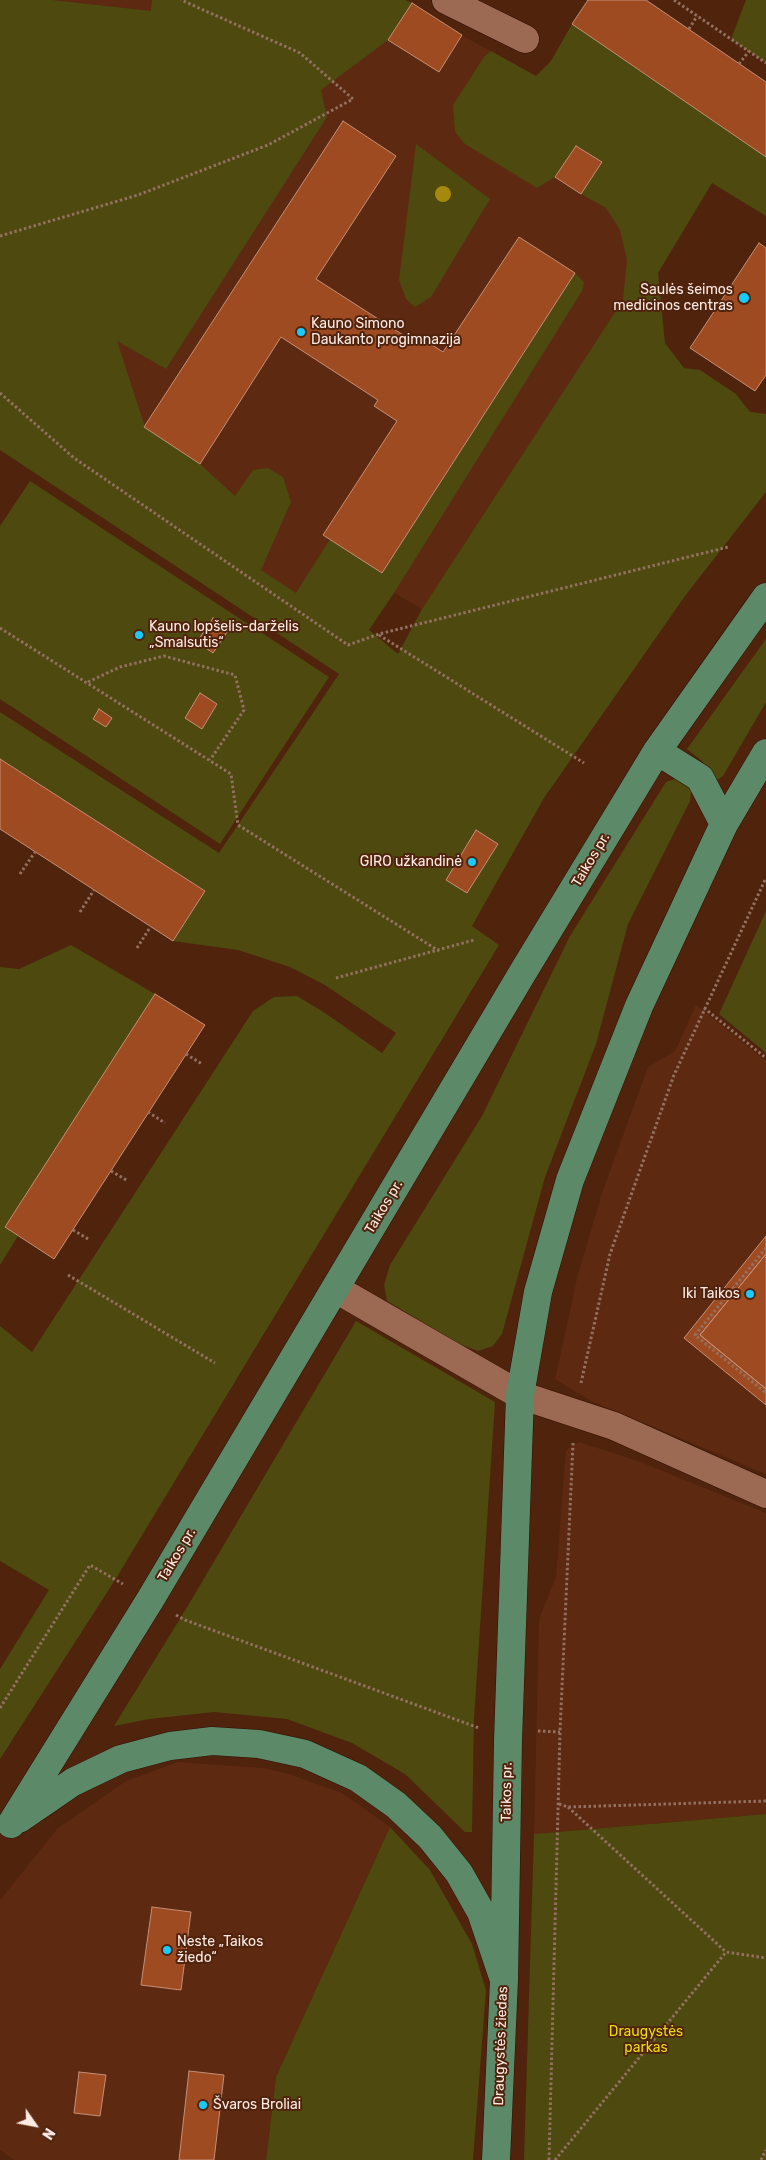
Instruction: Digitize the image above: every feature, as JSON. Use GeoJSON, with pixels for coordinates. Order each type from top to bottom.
{"type":"FeatureCollection","features":[{"type":"Feature","properties":{"kind":"main road","name":"Taikos pr."},"geometry":{"type":"LineString","coordinates":[[6,1832],[150,1600],[523,972],[657,752],[766,597]]}},
{"type":"Feature","properties":{"kind":"main road"},"geometry":{"type":"LineString","coordinates":[[657,752],[700,778],[724,824]]}},
{"type":"Feature","properties":{"kind":"main road","name":"Taikos pr."},"geometry":{"type":"LineString","coordinates":[[504,1980],[508,1729],[520,1395],[538,1292],[570,1180],[639,1006],[724,824],[766,753]]}},
{"type":"Feature","properties":{"kind":"main road","name":"Draugystės žiedas"},"geometry":{"type":"LineString","coordinates":[[6,1832],[73,1782],[121,1759],[170,1746],[212,1741],[259,1744],[305,1754],[358,1778],[396,1805],[430,1837],[459,1873],[481,1912],[504,1980],[496,2160]]}},
{"type":"Feature","properties":{"kind":"street"},"geometry":{"type":"LineString","coordinates":[[446,0],[525,39]]}},
{"type":"Feature","properties":{"kind":"street"},"geometry":{"type":"LineString","coordinates":[[336,1288],[520,1395],[614,1426],[766,1494]]}},
{"type":"Feature","properties":{"kind":"path"},"geometry":{"type":"LineString","coordinates":[[0,236],[138,195],[268,146],[353,99],[300,53],[181,0]]}},
{"type":"Feature","properties":{"kind":"path"},"geometry":{"type":"LineString","coordinates":[[674,0],[766,62]]}},
{"type":"Feature","properties":{"kind":"path"},"geometry":{"type":"LineString","coordinates":[[689,29],[698,16]]}},
{"type":"Feature","properties":{"kind":"path"},"geometry":{"type":"LineString","coordinates":[[739,64],[749,51]]}},
{"type":"Feature","properties":{"kind":"path"},"geometry":{"type":"LineString","coordinates":[[0,393],[74,458],[348,645],[379,634],[728,547]]}},
{"type":"Feature","properties":{"kind":"path"},"geometry":{"type":"LineString","coordinates":[[0,628],[231,774],[238,825],[439,951]]}},
{"type":"Feature","properties":{"kind":"path"},"geometry":{"type":"LineString","coordinates":[[379,634],[584,763]]}},
{"type":"Feature","properties":{"kind":"path"},"geometry":{"type":"LineString","coordinates":[[88,683],[120,667],[164,656],[236,675],[244,710],[210,760]]}},
{"type":"Feature","properties":{"kind":"path"},"geometry":{"type":"LineString","coordinates":[[20,874],[36,852]]}},
{"type":"Feature","properties":{"kind":"path"},"geometry":{"type":"LineString","coordinates":[[549,2160],[560,1722],[574,1414],[610,1254],[674,1075],[766,878]]}},
{"type":"Feature","properties":{"kind":"path"},"geometry":{"type":"LineString","coordinates":[[80,912],[94,890]]}},
{"type":"Feature","properties":{"kind":"path"},"geometry":{"type":"LineString","coordinates":[[137,948],[151,926]]}},
{"type":"Feature","properties":{"kind":"path"},"geometry":{"type":"LineString","coordinates":[[336,978],[474,940]]}},
{"type":"Feature","properties":{"kind":"path"},"geometry":{"type":"LineString","coordinates":[[704,1008],[766,1058]]}},
{"type":"Feature","properties":{"kind":"path"},"geometry":{"type":"LineString","coordinates":[[186,1054],[202,1064]]}},
{"type":"Feature","properties":{"kind":"path"},"geometry":{"type":"LineString","coordinates":[[148,1112],[165,1123]]}},
{"type":"Feature","properties":{"kind":"path"},"geometry":{"type":"LineString","coordinates":[[111,1171],[128,1181]]}},
{"type":"Feature","properties":{"kind":"path"},"geometry":{"type":"LineString","coordinates":[[73,1230],[90,1240]]}},
{"type":"Feature","properties":{"kind":"path"},"geometry":{"type":"LineString","coordinates":[[766,1248],[695,1335],[766,1394]]}},
{"type":"Feature","properties":{"kind":"path"},"geometry":{"type":"LineString","coordinates":[[68,1275],[215,1363]]}},
{"type":"Feature","properties":{"kind":"path"},"geometry":{"type":"LineString","coordinates":[[0,1708],[90,1565],[185,1620],[475,1728],[508,1729]]}},
{"type":"Feature","properties":{"kind":"path"},"geometry":{"type":"LineString","coordinates":[[559,1804],[568,1807],[766,1801]]}},
{"type":"Feature","properties":{"kind":"path"},"geometry":{"type":"LineString","coordinates":[[568,1807],[726,1952],[766,1958]]}},
{"type":"Feature","properties":{"kind":"path"},"geometry":{"type":"LineString","coordinates":[[555,2160],[726,1952]]}},
{"type":"Feature","properties":{"kind":"path"},"geometry":{"type":"LineString","coordinates":[[761,2160],[766,2150]]}},
{"type":"Feature","properties":{"kind":"shaded area","name":"Kauno Simono Daukanto progimnazija"},"geometry":{"type":"Polygon","coordinates":[[[0,0],[405,0],[463,36],[536,76],[551,61],[711,166],[422,609],[382,586],[355,632],[81,454],[0,0]]]}},
{"type":"Feature","properties":{"kind":"shaded area"},"geometry":{"type":"Polygon","coordinates":[[[696,1005],[766,1061],[766,1474],[591,1401],[555,1379],[578,1274],[603,1190],[648,1067],[675,1051],[696,1005]]]}},
{"type":"Feature","properties":{"kind":"shaded area"},"geometry":{"type":"Polygon","coordinates":[[[579,1442],[638,1461],[766,1513],[766,1814],[534,1834],[539,1619],[556,1577],[566,1450],[579,1442]]]}},
{"type":"Feature","properties":{"kind":"shaded area"},"geometry":{"type":"Polygon","coordinates":[[[178,1762],[263,1768],[289,1774],[342,1793],[390,1827],[276,2077],[266,2160],[14,2160],[0,2150],[0,1900],[58,1828],[126,1781],[178,1762]]]}},
{"type":"Feature","properties":{"kind":"green space"},"geometry":{"type":"Polygon","coordinates":[[[0,0],[52,0],[151,11],[152,0],[405,0],[412,3],[388,40],[321,90],[327,117],[166,369],[117,341],[145,427],[200,464],[235,496],[253,470],[268,468],[283,477],[291,502],[261,570],[296,593],[330,539],[382,573],[575,273],[584,282],[582,291],[369,630],[398,654],[422,609],[623,300],[627,260],[620,230],[606,208],[581,194],[601,162],[576,146],[555,177],[537,188],[465,144],[455,132],[453,105],[484,57],[491,51],[536,76],[551,61],[572,24],[766,157],[766,216],[712,183],[658,273],[665,343],[684,368],[700,370],[736,394],[750,412],[766,414],[766,492],[685,596],[544,798],[472,926],[499,945],[115,1580],[0,1759],[0,1669],[49,1590],[0,1561],[0,1326],[32,1352],[253,1011],[274,997],[297,996],[382,1053],[396,1033],[325,985],[290,967],[238,950],[173,941],[205,891],[0,759],[0,712],[219,853],[339,674],[0,450],[0,0]]]}},
{"type":"Feature","properties":{"kind":"green space"},"geometry":{"type":"Polygon","coordinates":[[[746,0],[766,0],[766,63],[731,39],[746,0]]]}},
{"type":"Feature","properties":{"kind":"green space"},"geometry":{"type":"Polygon","coordinates":[[[416,144],[490,199],[431,297],[415,307],[406,299],[399,280],[416,144]]]}},
{"type":"Feature","properties":{"kind":"green space","name":"Kauno lopšelis-darželis „Smalsutis“"},"geometry":{"type":"Polygon","coordinates":[[[30,481],[329,677],[220,844],[0,699],[0,526],[30,481]]]}},
{"type":"Feature","properties":{"kind":"green space"},"geometry":{"type":"Polygon","coordinates":[[[766,639],[766,702],[723,776],[717,780],[713,778],[702,761],[687,749],[766,639]]]}},
{"type":"Feature","properties":{"kind":"green space"},"geometry":{"type":"Polygon","coordinates":[[[678,778],[692,786],[690,801],[628,924],[596,1044],[545,1177],[502,1334],[493,1346],[478,1351],[457,1343],[387,1301],[384,1285],[390,1265],[482,1116],[570,936],[666,782],[678,778]]]}},
{"type":"Feature","properties":{"kind":"green space"},"geometry":{"type":"Polygon","coordinates":[[[766,911],[766,1053],[719,1014],[766,911]]]}},
{"type":"Feature","properties":{"kind":"green space"},"geometry":{"type":"Polygon","coordinates":[[[71,945],[155,994],[6,1227],[18,1236],[0,1265],[0,967],[19,969],[71,945]]]}},
{"type":"Feature","properties":{"kind":"green space"},"geometry":{"type":"Polygon","coordinates":[[[356,1321],[495,1402],[474,1718],[472,1832],[465,1832],[405,1774],[352,1743],[287,1719],[214,1712],[149,1719],[114,1726],[186,1609],[356,1321]]]}},
{"type":"Feature","properties":{"kind":"green space","name":"Draugystės parkas"},"geometry":{"type":"Polygon","coordinates":[[[766,1814],[766,2160],[524,2160],[534,1834],[766,1814]]]}},
{"type":"Feature","properties":{"kind":"green space"},"geometry":{"type":"Polygon","coordinates":[[[390,1827],[430,1870],[472,1944],[486,1990],[473,2160],[266,2160],[276,2077],[390,1827]]]}},
{"type":"Feature","properties":{"kind":"building"},"geometry":{"type":"Polygon","coordinates":[[[588,0],[646,0],[766,82],[766,157],[572,24],[588,0]]]}},
{"type":"Feature","properties":{"kind":"building"},"geometry":{"type":"Polygon","coordinates":[[[412,3],[462,35],[439,72],[388,40],[412,3]]]}},
{"type":"Feature","properties":{"kind":"building"},"geometry":{"type":"Polygon","coordinates":[[[343,121],[396,156],[316,279],[414,342],[418,336],[443,352],[519,237],[575,273],[382,573],[323,535],[397,421],[374,406],[378,400],[281,337],[200,464],[144,427],[343,121]]]}},
{"type":"Feature","properties":{"kind":"building"},"geometry":{"type":"Polygon","coordinates":[[[576,146],[602,162],[581,194],[555,177],[576,146]]]}},
{"type":"Feature","properties":{"kind":"building","name":"Saulės šeimos medicinos centras"},"geometry":{"type":"Polygon","coordinates":[[[759,243],[766,248],[766,375],[755,391],[690,348],[759,243]]]}},
{"type":"Feature","properties":{"kind":"building"},"geometry":{"type":"Polygon","coordinates":[[[213,618],[229,629],[213,653],[197,642],[213,618]]]}},
{"type":"Feature","properties":{"kind":"building"},"geometry":{"type":"Polygon","coordinates":[[[200,693],[217,704],[202,729],[185,718],[200,693]]]}},
{"type":"Feature","properties":{"kind":"building"},"geometry":{"type":"Polygon","coordinates":[[[99,709],[112,718],[106,727],[93,719],[99,709]]]}},
{"type":"Feature","properties":{"kind":"building"},"geometry":{"type":"Polygon","coordinates":[[[0,759],[205,891],[173,941],[0,829],[0,759]]]}},
{"type":"Feature","properties":{"kind":"building","name":"GIRO užkandinė"},"geometry":{"type":"Polygon","coordinates":[[[476,830],[498,844],[467,893],[446,880],[476,830]]]}},
{"type":"Feature","properties":{"kind":"building"},"geometry":{"type":"Polygon","coordinates":[[[155,994],[205,1025],[54,1259],[5,1227],[155,994]]]}},
{"type":"Feature","properties":{"kind":"building"},"geometry":{"type":"Polygon","coordinates":[[[766,1236],[766,1254],[700,1335],[766,1389],[766,1405],[684,1338],[766,1236]]]}},
{"type":"Feature","properties":{"kind":"building","name":"Iki Taikos"},"geometry":{"type":"Polygon","coordinates":[[[766,1254],[766,1389],[700,1335],[766,1254]]]}},
{"type":"Feature","properties":{"kind":"building"},"geometry":{"type":"Polygon","coordinates":[[[152,1907],[191,1912],[181,1990],[141,1985],[152,1907]]]}},
{"type":"Feature","properties":{"kind":"building","name":"Švaros Broliai"},"geometry":{"type":"Polygon","coordinates":[[[189,2071],[224,2075],[214,2160],[179,2160],[189,2071]]]}},
{"type":"Feature","properties":{"kind":"building"},"geometry":{"type":"Polygon","coordinates":[[[79,2072],[106,2075],[100,2116],[74,2113],[79,2072]]]}},
{"type":"Feature","properties":{"kind":"place","name":"Saulės šeimos medicinos centras"},"geometry":{"type":"Point","coordinates":[744,298]}},
{"type":"Feature","properties":{"kind":"place","name":"Kauno Simono Daukanto progimnazija"},"geometry":{"type":"Point","coordinates":[301,332]}},
{"type":"Feature","properties":{"kind":"place","name":"Kauno lopšelis-darželis „Smalsutis“"},"geometry":{"type":"Point","coordinates":[139,635]}},
{"type":"Feature","properties":{"kind":"place","name":"GIRO užkandinė"},"geometry":{"type":"Point","coordinates":[472,862]}},
{"type":"Feature","properties":{"kind":"place","name":"Iki Taikos"},"geometry":{"type":"Point","coordinates":[750,1294]}},
{"type":"Feature","properties":{"kind":"place","name":"Neste „Taikos žiedo“"},"geometry":{"type":"Point","coordinates":[167,1950]}},
{"type":"Feature","properties":{"kind":"place","name":"Švaros Broliai"},"geometry":{"type":"Point","coordinates":[203,2105]}}]}
